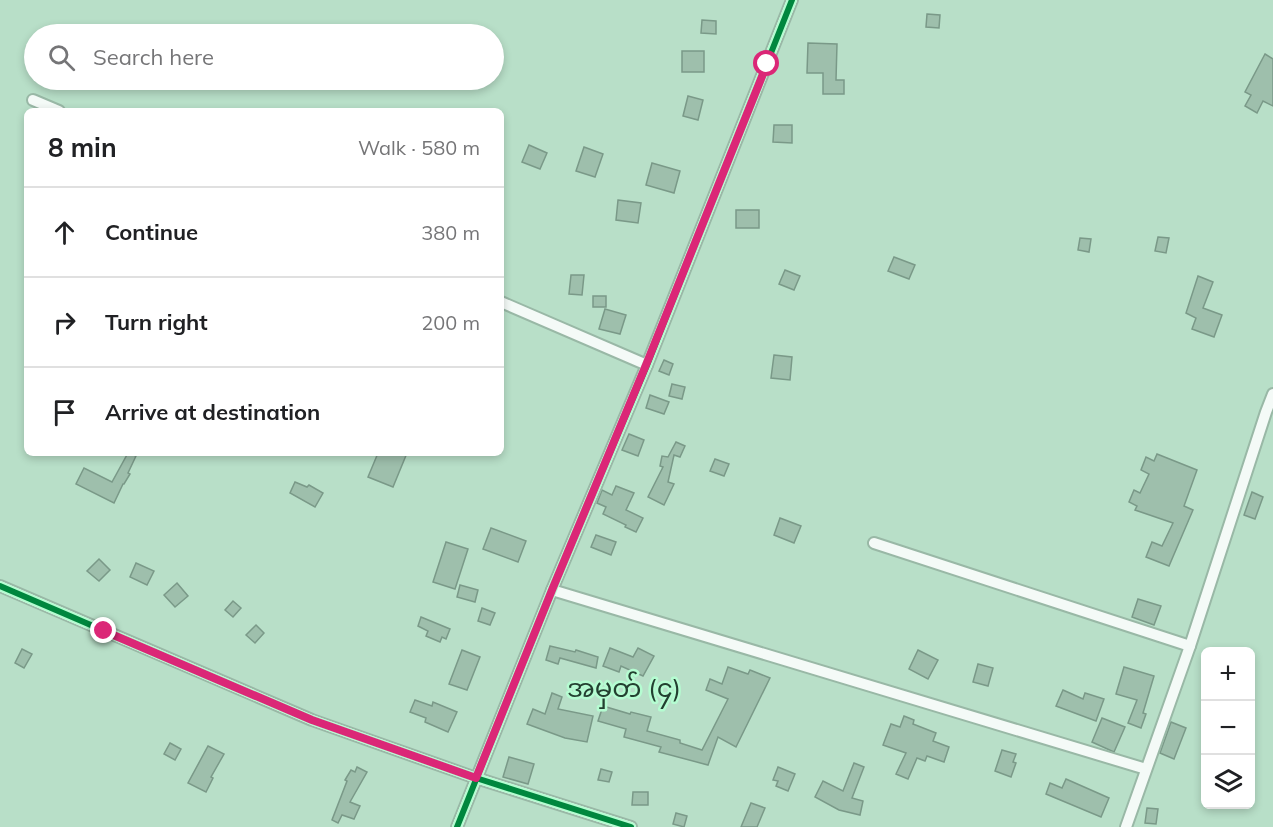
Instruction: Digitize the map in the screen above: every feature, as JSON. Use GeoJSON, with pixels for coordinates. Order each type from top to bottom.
{"type":"FeatureCollection","features":[{"type":"Feature","properties":{"kind":"street"},"geometry":{"type":"LineString","coordinates":[[457,827],[792,0]]}},
{"type":"Feature","properties":{"kind":"street"},"geometry":{"type":"LineString","coordinates":[[33,100],[53,108]]}},
{"type":"Feature","properties":{"kind":"street"},"geometry":{"type":"LineString","coordinates":[[504,303],[646,365]]}},
{"type":"Feature","properties":{"kind":"street"},"geometry":{"type":"LineString","coordinates":[[1126,827],[1190,646],[1273,394]]}},
{"type":"Feature","properties":{"kind":"street"},"geometry":{"type":"LineString","coordinates":[[874,543],[1190,646]]}},
{"type":"Feature","properties":{"kind":"street"},"geometry":{"type":"LineString","coordinates":[[0,586],[312,720],[476,778],[631,827]]}},
{"type":"Feature","properties":{"kind":"street"},"geometry":{"type":"LineString","coordinates":[[552,590],[1146,769]]}},
{"type":"Feature","properties":{"kind":"building"},"geometry":{"type":"Polygon","coordinates":[[[927,14],[940,15],[939,28],[926,27],[927,14]]]}},
{"type":"Feature","properties":{"kind":"building"},"geometry":{"type":"Polygon","coordinates":[[[702,20],[716,21],[716,34],[701,33],[702,20]]]}},
{"type":"Feature","properties":{"kind":"building"},"geometry":{"type":"Polygon","coordinates":[[[808,43],[837,44],[836,80],[844,80],[844,94],[823,94],[823,73],[807,73],[808,43]]]}},
{"type":"Feature","properties":{"kind":"building"},"geometry":{"type":"Polygon","coordinates":[[[682,51],[704,51],[704,72],[682,72],[682,51]]]}},
{"type":"Feature","properties":{"kind":"building"},"geometry":{"type":"Polygon","coordinates":[[[1265,54],[1273,59],[1273,106],[1263,101],[1257,113],[1245,106],[1251,95],[1245,92],[1265,54]]]}},
{"type":"Feature","properties":{"kind":"building"},"geometry":{"type":"Polygon","coordinates":[[[688,96],[703,100],[698,120],[683,116],[688,96]]]}},
{"type":"Feature","properties":{"kind":"building"},"geometry":{"type":"Polygon","coordinates":[[[774,125],[792,125],[792,143],[773,142],[774,125]]]}},
{"type":"Feature","properties":{"kind":"building"},"geometry":{"type":"Polygon","coordinates":[[[529,145],[547,153],[540,169],[522,162],[529,145]]]}},
{"type":"Feature","properties":{"kind":"building"},"geometry":{"type":"Polygon","coordinates":[[[584,147],[603,154],[595,177],[576,171],[584,147]]]}},
{"type":"Feature","properties":{"kind":"building"},"geometry":{"type":"Polygon","coordinates":[[[652,163],[680,171],[674,193],[646,185],[652,163]]]}},
{"type":"Feature","properties":{"kind":"building"},"geometry":{"type":"Polygon","coordinates":[[[618,200],[641,203],[638,223],[616,220],[618,200]]]}},
{"type":"Feature","properties":{"kind":"building"},"geometry":{"type":"Polygon","coordinates":[[[736,210],[759,210],[759,228],[736,228],[736,210]]]}},
{"type":"Feature","properties":{"kind":"building"},"geometry":{"type":"Polygon","coordinates":[[[1158,237],[1169,238],[1166,253],[1155,251],[1158,237]]]}},
{"type":"Feature","properties":{"kind":"building"},"geometry":{"type":"Polygon","coordinates":[[[1080,238],[1091,239],[1089,252],[1078,250],[1080,238]]]}},
{"type":"Feature","properties":{"kind":"building"},"geometry":{"type":"Polygon","coordinates":[[[894,257],[915,265],[909,279],[888,271],[894,257]]]}},
{"type":"Feature","properties":{"kind":"building"},"geometry":{"type":"Polygon","coordinates":[[[785,270],[800,276],[794,290],[779,284],[785,270]]]}},
{"type":"Feature","properties":{"kind":"building"},"geometry":{"type":"Polygon","coordinates":[[[571,275],[584,275],[582,295],[569,294],[571,275]]]}},
{"type":"Feature","properties":{"kind":"building"},"geometry":{"type":"Polygon","coordinates":[[[1198,276],[1213,282],[1203,308],[1222,315],[1214,337],[1192,329],[1196,318],[1186,313],[1198,276]]]}},
{"type":"Feature","properties":{"kind":"building"},"geometry":{"type":"Polygon","coordinates":[[[593,296],[606,296],[606,307],[593,307],[593,296]]]}},
{"type":"Feature","properties":{"kind":"building"},"geometry":{"type":"Polygon","coordinates":[[[605,309],[626,315],[620,334],[599,329],[605,309]]]}},
{"type":"Feature","properties":{"kind":"building"},"geometry":{"type":"Polygon","coordinates":[[[774,355],[792,357],[790,380],[771,378],[774,355]]]}},
{"type":"Feature","properties":{"kind":"building"},"geometry":{"type":"Polygon","coordinates":[[[664,360],[673,364],[669,375],[659,371],[664,360]]]}},
{"type":"Feature","properties":{"kind":"building"},"geometry":{"type":"Polygon","coordinates":[[[672,384],[685,387],[682,399],[669,396],[672,384]]]}},
{"type":"Feature","properties":{"kind":"building"},"geometry":{"type":"Polygon","coordinates":[[[650,395],[669,402],[664,414],[646,408],[650,395]]]}},
{"type":"Feature","properties":{"kind":"building"},"geometry":{"type":"Polygon","coordinates":[[[629,434],[644,440],[638,456],[622,450],[629,434]]]}},
{"type":"Feature","properties":{"kind":"building"},"geometry":{"type":"Polygon","coordinates":[[[676,442],[685,446],[680,457],[674,455],[668,482],[674,484],[664,505],[648,497],[663,467],[660,466],[662,456],[668,457],[676,442]]]}},
{"type":"Feature","properties":{"kind":"building"},"geometry":{"type":"Polygon","coordinates":[[[1157,454],[1197,470],[1184,506],[1193,510],[1169,566],[1146,557],[1152,542],[1162,546],[1173,523],[1135,510],[1137,506],[1129,502],[1134,490],[1140,493],[1149,474],[1141,470],[1146,457],[1154,461],[1157,454]]]}},
{"type":"Feature","properties":{"kind":"building"},"geometry":{"type":"Polygon","coordinates":[[[126,456],[136,456],[128,473],[130,474],[114,503],[76,484],[84,468],[112,482],[126,456]]]}},
{"type":"Feature","properties":{"kind":"building"},"geometry":{"type":"Polygon","coordinates":[[[377,456],[406,456],[393,487],[368,477],[377,456]]]}},
{"type":"Feature","properties":{"kind":"building"},"geometry":{"type":"Polygon","coordinates":[[[715,459],[729,464],[724,476],[710,471],[715,459]]]}},
{"type":"Feature","properties":{"kind":"building"},"geometry":{"type":"Polygon","coordinates":[[[295,482],[307,487],[309,485],[323,493],[315,507],[290,493],[295,482]]]}},
{"type":"Feature","properties":{"kind":"building"},"geometry":{"type":"Polygon","coordinates":[[[616,486],[634,493],[626,510],[643,518],[636,532],[603,514],[606,507],[597,503],[602,490],[612,495],[616,486]]]}},
{"type":"Feature","properties":{"kind":"building"},"geometry":{"type":"Polygon","coordinates":[[[1252,492],[1263,497],[1255,519],[1244,515],[1252,492]]]}},
{"type":"Feature","properties":{"kind":"building"},"geometry":{"type":"Polygon","coordinates":[[[780,518],[801,526],[794,543],[774,535],[780,518]]]}},
{"type":"Feature","properties":{"kind":"building"},"geometry":{"type":"Polygon","coordinates":[[[491,528],[526,541],[518,562],[483,549],[491,528]]]}},
{"type":"Feature","properties":{"kind":"building"},"geometry":{"type":"Polygon","coordinates":[[[596,535],[616,542],[611,555],[591,547],[596,535]]]}},
{"type":"Feature","properties":{"kind":"building"},"geometry":{"type":"Polygon","coordinates":[[[446,542],[468,549],[455,589],[433,582],[446,542]]]}},
{"type":"Feature","properties":{"kind":"building"},"geometry":{"type":"Polygon","coordinates":[[[99,559],[110,570],[99,581],[87,571],[99,559]]]}},
{"type":"Feature","properties":{"kind":"building"},"geometry":{"type":"Polygon","coordinates":[[[136,563],[154,571],[147,585],[130,577],[136,563]]]}},
{"type":"Feature","properties":{"kind":"building"},"geometry":{"type":"Polygon","coordinates":[[[177,583],[188,596],[175,607],[164,595],[177,583]]]}},
{"type":"Feature","properties":{"kind":"building"},"geometry":{"type":"Polygon","coordinates":[[[460,585],[478,590],[475,602],[457,597],[460,585]]]}},
{"type":"Feature","properties":{"kind":"building"},"geometry":{"type":"Polygon","coordinates":[[[1138,599],[1161,606],[1154,625],[1132,617],[1138,599]]]}},
{"type":"Feature","properties":{"kind":"building"},"geometry":{"type":"Polygon","coordinates":[[[233,601],[241,608],[233,617],[225,610],[233,601]]]}},
{"type":"Feature","properties":{"kind":"building"},"geometry":{"type":"Polygon","coordinates":[[[482,608],[495,613],[490,625],[478,621],[482,608]]]}},
{"type":"Feature","properties":{"kind":"building"},"geometry":{"type":"Polygon","coordinates":[[[421,617],[450,629],[446,639],[442,637],[440,642],[426,636],[428,631],[418,626],[421,617]]]}},
{"type":"Feature","properties":{"kind":"building"},"geometry":{"type":"Polygon","coordinates":[[[256,625],[264,633],[255,643],[246,635],[256,625]]]}},
{"type":"Feature","properties":{"kind":"building"},"geometry":{"type":"Polygon","coordinates":[[[550,646],[575,652],[576,650],[598,657],[596,668],[560,658],[558,664],[546,660],[550,646]]]}},
{"type":"Feature","properties":{"kind":"building"},"geometry":{"type":"Polygon","coordinates":[[[610,648],[633,657],[638,648],[654,656],[643,676],[621,666],[619,672],[603,666],[610,648]]]}},
{"type":"Feature","properties":{"kind":"building"},"geometry":{"type":"Polygon","coordinates":[[[22,649],[32,654],[24,668],[15,663],[22,649]]]}},
{"type":"Feature","properties":{"kind":"building"},"geometry":{"type":"Polygon","coordinates":[[[462,650],[480,657],[467,690],[449,684],[462,650]]]}},
{"type":"Feature","properties":{"kind":"building"},"geometry":{"type":"Polygon","coordinates":[[[918,650],[938,660],[928,679],[909,669],[918,650]]]}},
{"type":"Feature","properties":{"kind":"building"},"geometry":{"type":"Polygon","coordinates":[[[978,664],[993,668],[988,686],[973,682],[978,664]]]}},
{"type":"Feature","properties":{"kind":"building"},"geometry":{"type":"Polygon","coordinates":[[[728,667],[748,674],[750,670],[770,678],[736,747],[718,737],[708,765],[659,752],[661,747],[624,737],[626,729],[598,721],[603,706],[651,717],[647,731],[680,740],[680,743],[702,750],[728,699],[706,690],[710,679],[722,684],[728,667]]]}},
{"type":"Feature","properties":{"kind":"building"},"geometry":{"type":"Polygon","coordinates":[[[1124,667],[1154,676],[1141,728],[1128,723],[1137,700],[1116,694],[1124,667]]]}},
{"type":"Feature","properties":{"kind":"building"},"geometry":{"type":"Polygon","coordinates":[[[1063,690],[1083,699],[1085,693],[1104,699],[1096,721],[1056,706],[1063,690]]]}},
{"type":"Feature","properties":{"kind":"building"},"geometry":{"type":"Polygon","coordinates":[[[552,693],[562,697],[558,709],[593,716],[587,742],[565,738],[527,724],[533,709],[545,714],[552,693]]]}},
{"type":"Feature","properties":{"kind":"building"},"geometry":{"type":"Polygon","coordinates":[[[415,700],[432,706],[433,702],[457,712],[448,732],[425,722],[426,718],[410,712],[415,700]]]}},
{"type":"Feature","properties":{"kind":"building"},"geometry":{"type":"Polygon","coordinates":[[[904,716],[914,720],[913,724],[936,733],[933,741],[949,747],[944,762],[927,756],[925,761],[917,758],[908,779],[896,774],[906,753],[883,745],[891,724],[900,727],[904,716]]]}},
{"type":"Feature","properties":{"kind":"building"},"geometry":{"type":"Polygon","coordinates":[[[1102,718],[1125,727],[1114,752],[1092,742],[1102,718]]]}},
{"type":"Feature","properties":{"kind":"building"},"geometry":{"type":"Polygon","coordinates":[[[1171,722],[1186,728],[1174,759],[1160,753],[1171,722]]]}},
{"type":"Feature","properties":{"kind":"building"},"geometry":{"type":"Polygon","coordinates":[[[170,743],[181,749],[175,760],[164,754],[170,743]]]}},
{"type":"Feature","properties":{"kind":"building"},"geometry":{"type":"Polygon","coordinates":[[[208,746],[224,754],[211,777],[213,778],[206,792],[188,783],[208,746]]]}},
{"type":"Feature","properties":{"kind":"building"},"geometry":{"type":"Polygon","coordinates":[[[1002,750],[1016,754],[1013,762],[1016,763],[1011,777],[995,771],[1002,750]]]}},
{"type":"Feature","properties":{"kind":"building"},"geometry":{"type":"Polygon","coordinates":[[[509,757],[534,764],[528,784],[503,777],[509,757]]]}},
{"type":"Feature","properties":{"kind":"building"},"geometry":{"type":"Polygon","coordinates":[[[854,763],[864,767],[852,798],[863,801],[860,815],[839,810],[815,797],[823,781],[843,791],[854,763]]]}},
{"type":"Feature","properties":{"kind":"building"},"geometry":{"type":"Polygon","coordinates":[[[357,767],[367,772],[350,802],[360,806],[354,819],[342,815],[338,823],[332,820],[347,781],[345,780],[351,770],[355,772],[357,767]]]}},
{"type":"Feature","properties":{"kind":"building"},"geometry":{"type":"Polygon","coordinates":[[[778,767],[795,774],[788,791],[776,786],[778,781],[773,780],[778,767]]]}},
{"type":"Feature","properties":{"kind":"building"},"geometry":{"type":"Polygon","coordinates":[[[601,769],[612,772],[609,782],[598,780],[601,769]]]}},
{"type":"Feature","properties":{"kind":"building"},"geometry":{"type":"Polygon","coordinates":[[[1066,779],[1109,798],[1101,817],[1046,794],[1050,783],[1062,788],[1066,779]]]}},
{"type":"Feature","properties":{"kind":"building"},"geometry":{"type":"Polygon","coordinates":[[[633,792],[648,792],[648,805],[632,805],[633,792]]]}},
{"type":"Feature","properties":{"kind":"building"},"geometry":{"type":"Polygon","coordinates":[[[751,803],[765,808],[757,827],[741,827],[751,803]]]}},
{"type":"Feature","properties":{"kind":"building"},"geometry":{"type":"Polygon","coordinates":[[[1147,808],[1158,809],[1156,824],[1145,823],[1147,808]]]}},
{"type":"Feature","properties":{"kind":"building"},"geometry":{"type":"Polygon","coordinates":[[[676,813],[687,816],[684,827],[673,824],[676,813]]]}},
{"type":"Feature","properties":{"kind":"cycle path"},"geometry":{"type":"LineString","coordinates":[[457,827],[552,590],[647,365],[792,0]]}},
{"type":"Feature","properties":{"kind":"cycle path"},"geometry":{"type":"LineString","coordinates":[[0,586],[312,720],[476,778],[631,827]]}},
{"type":"Feature","properties":{"kind":"district","name":"အမှတ် (၄)"},"geometry":{"type":"Point","coordinates":[624,687]}},
{"type":"Feature","properties":{"kind":"route"},"geometry":{"type":"LineString","coordinates":[[104,631],[312,720],[476,778],[767,64]]}}]}
